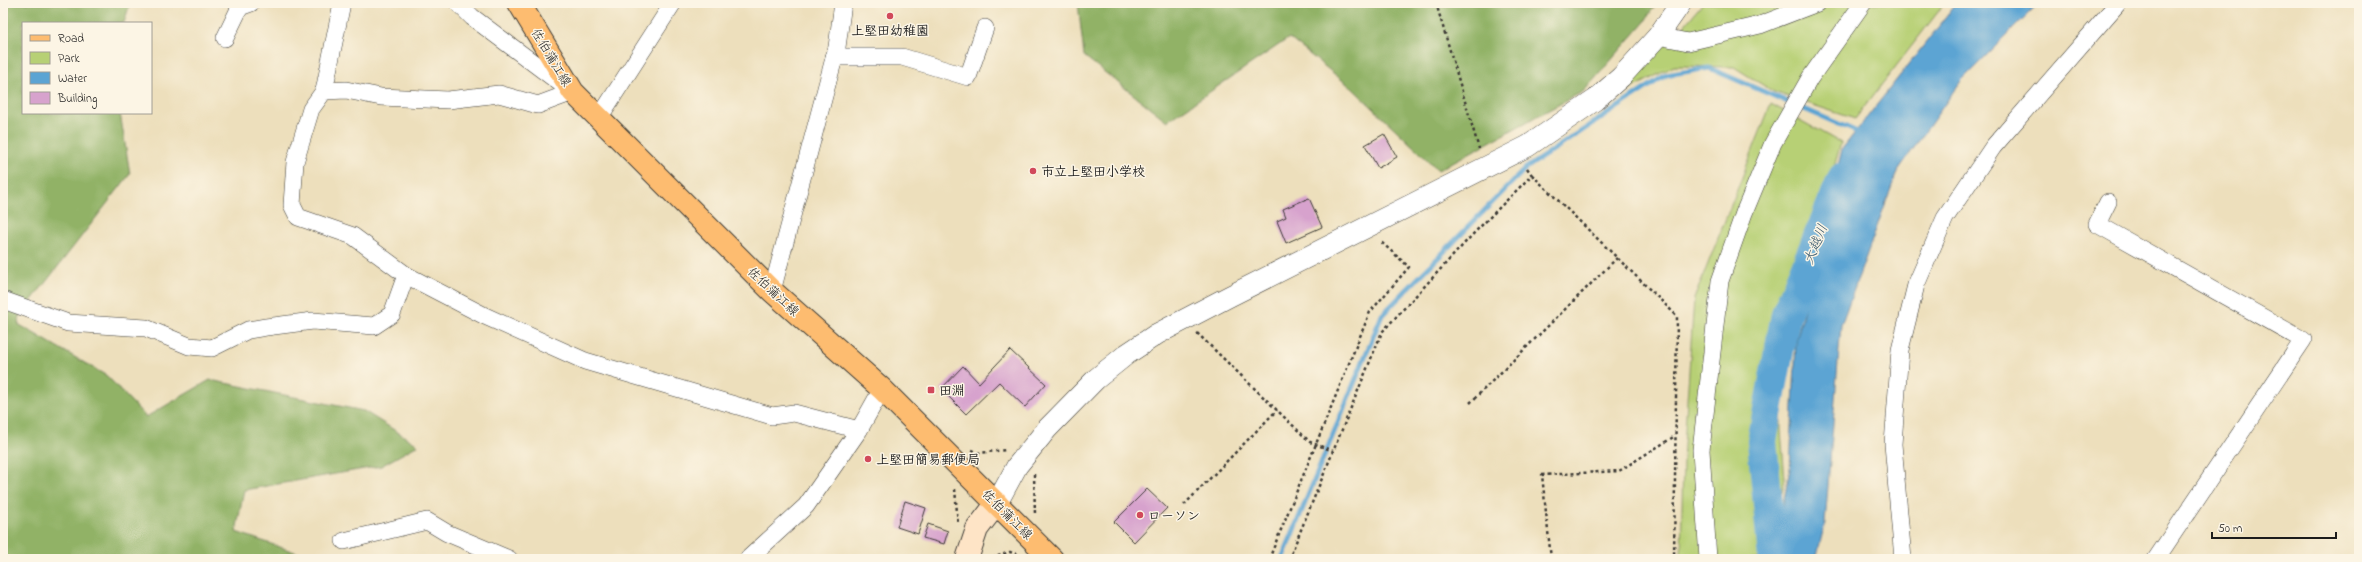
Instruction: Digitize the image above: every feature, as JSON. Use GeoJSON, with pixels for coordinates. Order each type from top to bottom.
{"type":"FeatureCollection","features":[{"type":"Feature","properties":{"kind":"main road","name":"佐伯蒲江線"},"geometry":{"type":"LineString","coordinates":[[519,3],[573,92],[772,291],[882,389],[1052,559]]}},
{"type":"Feature","properties":{"kind":"main road"},"geometry":{"type":"LineString","coordinates":[[967,559],[977,529],[997,503]]}},
{"type":"Feature","properties":{"kind":"street"},"geometry":{"type":"LineString","coordinates":[[225,38],[240,7],[251,3]]}},
{"type":"Feature","properties":{"kind":"street"},"geometry":{"type":"LineString","coordinates":[[342,3],[324,91],[311,109],[295,162],[292,205],[298,217],[353,236],[406,275],[486,316],[585,360],[772,416],[794,413],[859,430]]}},
{"type":"Feature","properties":{"kind":"street"},"geometry":{"type":"LineString","coordinates":[[458,3],[472,17],[573,92]]}},
{"type":"Feature","properties":{"kind":"street"},"geometry":{"type":"LineString","coordinates":[[598,118],[673,3]]}},
{"type":"Feature","properties":{"kind":"street"},"geometry":{"type":"LineString","coordinates":[[772,291],[834,57],[843,3]]}},
{"type":"Feature","properties":{"kind":"street"},"geometry":{"type":"LineString","coordinates":[[997,503],[1018,466],[1048,429],[1096,379],[1133,350],[1184,320],[1528,146],[1595,100],[1621,77],[1658,36],[1681,3]]}},
{"type":"Feature","properties":{"kind":"street"},"geometry":{"type":"LineString","coordinates":[[1658,36],[1688,42],[1760,25],[1817,3]]}},
{"type":"Feature","properties":{"kind":"street"},"geometry":{"type":"LineString","coordinates":[[1708,559],[1701,450],[1720,281],[1744,213],[1773,143],[1810,78],[1863,3]]}},
{"type":"Feature","properties":{"kind":"street"},"geometry":{"type":"LineString","coordinates":[[1903,559],[1893,444],[1900,350],[1916,285],[1945,218],[1993,147],[2118,3]]}},
{"type":"Feature","properties":{"kind":"street"},"geometry":{"type":"LineString","coordinates":[[834,57],[902,57],[968,77],[984,28]]}},
{"type":"Feature","properties":{"kind":"street"},"geometry":{"type":"LineString","coordinates":[[324,91],[346,90],[381,97],[448,100],[499,94],[538,105],[573,92]]}},
{"type":"Feature","properties":{"kind":"street"},"geometry":{"type":"LineString","coordinates":[[2108,202],[2097,224],[2303,340],[2156,559]]}},
{"type":"Feature","properties":{"kind":"street"},"geometry":{"type":"LineString","coordinates":[[3,300],[68,323],[146,328],[189,346],[212,348],[248,330],[266,327],[313,321],[374,326],[392,314],[406,275]]}},
{"type":"Feature","properties":{"kind":"street"},"geometry":{"type":"LineString","coordinates":[[748,559],[806,506],[859,430],[882,389]]}},
{"type":"Feature","properties":{"kind":"street"},"geometry":{"type":"LineString","coordinates":[[344,541],[427,521],[447,533],[508,559]]}},
{"type":"Feature","properties":{"kind":"path"},"geometry":{"type":"LineString","coordinates":[[1436,3],[1485,169]]}},
{"type":"Feature","properties":{"kind":"path"},"geometry":{"type":"LineString","coordinates":[[1289,559],[1382,332],[1476,231],[1532,174],[1677,316],[1674,559]]}},
{"type":"Feature","properties":{"kind":"path"},"geometry":{"type":"LineString","coordinates":[[1269,559],[1370,312],[1409,267],[1366,227]]}},
{"type":"Feature","properties":{"kind":"path"},"geometry":{"type":"LineString","coordinates":[[1470,404],[1617,258]]}},
{"type":"Feature","properties":{"kind":"path"},"geometry":{"type":"LineString","coordinates":[[1184,320],[1310,442],[1332,451]]}},
{"type":"Feature","properties":{"kind":"path"},"geometry":{"type":"LineString","coordinates":[[1184,505],[1277,410]]}},
{"type":"Feature","properties":{"kind":"path"},"geometry":{"type":"LineString","coordinates":[[1551,559],[1542,475],[1619,471],[1675,436]]}},
{"type":"Feature","properties":{"kind":"path"},"geometry":{"type":"LineString","coordinates":[[1034,474],[1034,517],[1038,520]]}},
{"type":"Feature","properties":{"kind":"path"},"geometry":{"type":"LineString","coordinates":[[992,558],[1010,552],[1023,556]]}},
{"type":"Feature","properties":{"kind":"green space"},"geometry":{"type":"Polygon","coordinates":[[[3,3],[130,3],[124,22],[22,22],[22,114],[120,114],[130,174],[21,314],[18,324],[107,376],[146,417],[210,380],[364,411],[418,445],[381,466],[244,490],[236,532],[315,559],[3,559],[3,3]]]}},
{"type":"Feature","properties":{"kind":"green space"},"geometry":{"type":"Polygon","coordinates":[[[1078,3],[1656,3],[1644,23],[1584,91],[1438,170],[1352,88],[1289,38],[1167,121],[1084,56],[1078,3]]]}},
{"type":"Feature","properties":{"kind":"green space"},"geometry":{"type":"Polygon","coordinates":[[[1703,3],[1945,3],[1855,119],[1774,92],[1734,67],[1674,66],[1603,104],[1683,27],[1703,3]]]}},
{"type":"Feature","properties":{"kind":"green space"},"geometry":{"type":"Polygon","coordinates":[[[1771,104],[1841,143],[1831,178],[1780,312],[1781,431],[1785,479],[1766,559],[1681,559],[1683,459],[1694,299],[1771,104]]]}},
{"type":"Feature","properties":{"kind":"water"},"geometry":{"type":"Polygon","coordinates":[[[1957,3],[2039,3],[1961,81],[1897,172],[1841,325],[1825,523],[1816,559],[1772,559],[1790,469],[1796,342],[1842,149],[1957,3]]]}},
{"type":"Feature","properties":{"kind":"building"},"geometry":{"type":"Polygon","coordinates":[[[1384,134],[1397,157],[1378,168],[1365,145],[1384,134]]]}},
{"type":"Feature","properties":{"kind":"building"},"geometry":{"type":"Polygon","coordinates":[[[1309,198],[1322,227],[1286,243],[1277,221],[1286,217],[1283,209],[1309,198]]]}},
{"type":"Feature","properties":{"kind":"building"},"geometry":{"type":"Polygon","coordinates":[[[1010,350],[1046,384],[1025,407],[999,382],[966,414],[941,389],[963,366],[979,383],[1010,350]]]}},
{"type":"Feature","properties":{"kind":"building","name":"ローソン"},"geometry":{"type":"Polygon","coordinates":[[[1147,489],[1167,508],[1134,542],[1114,522],[1147,489]]]}},
{"type":"Feature","properties":{"kind":"building"},"geometry":{"type":"Polygon","coordinates":[[[905,501],[926,508],[918,534],[897,527],[905,501]]]}},
{"type":"Feature","properties":{"kind":"building"},"geometry":{"type":"Polygon","coordinates":[[[928,524],[948,531],[944,544],[923,538],[928,524]]]}},
{"type":"Feature","properties":{"kind":"waterway"},"geometry":{"type":"LineString","coordinates":[[1282,559],[1382,315],[1526,168],[1666,75],[1709,68],[1862,134]]}},
{"type":"Feature","properties":{"kind":"waterway","name":"大越川"},"geometry":{"type":"LineString","coordinates":[[1773,559],[1762,441],[1786,314],[1843,177]]}},
{"type":"Feature","properties":{"kind":"place","name":"上堅田幼稚園"},"geometry":{"type":"Point","coordinates":[890,16]}},
{"type":"Feature","properties":{"kind":"place","name":"市立上堅田小学校"},"geometry":{"type":"Point","coordinates":[1033,171]}},
{"type":"Feature","properties":{"kind":"place","name":"田淵"},"geometry":{"type":"Point","coordinates":[931,390]}},
{"type":"Feature","properties":{"kind":"place","name":"上堅田簡易郵便局"},"geometry":{"type":"Point","coordinates":[868,459]}},
{"type":"Feature","properties":{"kind":"place","name":"ローソン"},"geometry":{"type":"Point","coordinates":[1140,515]}}]}
